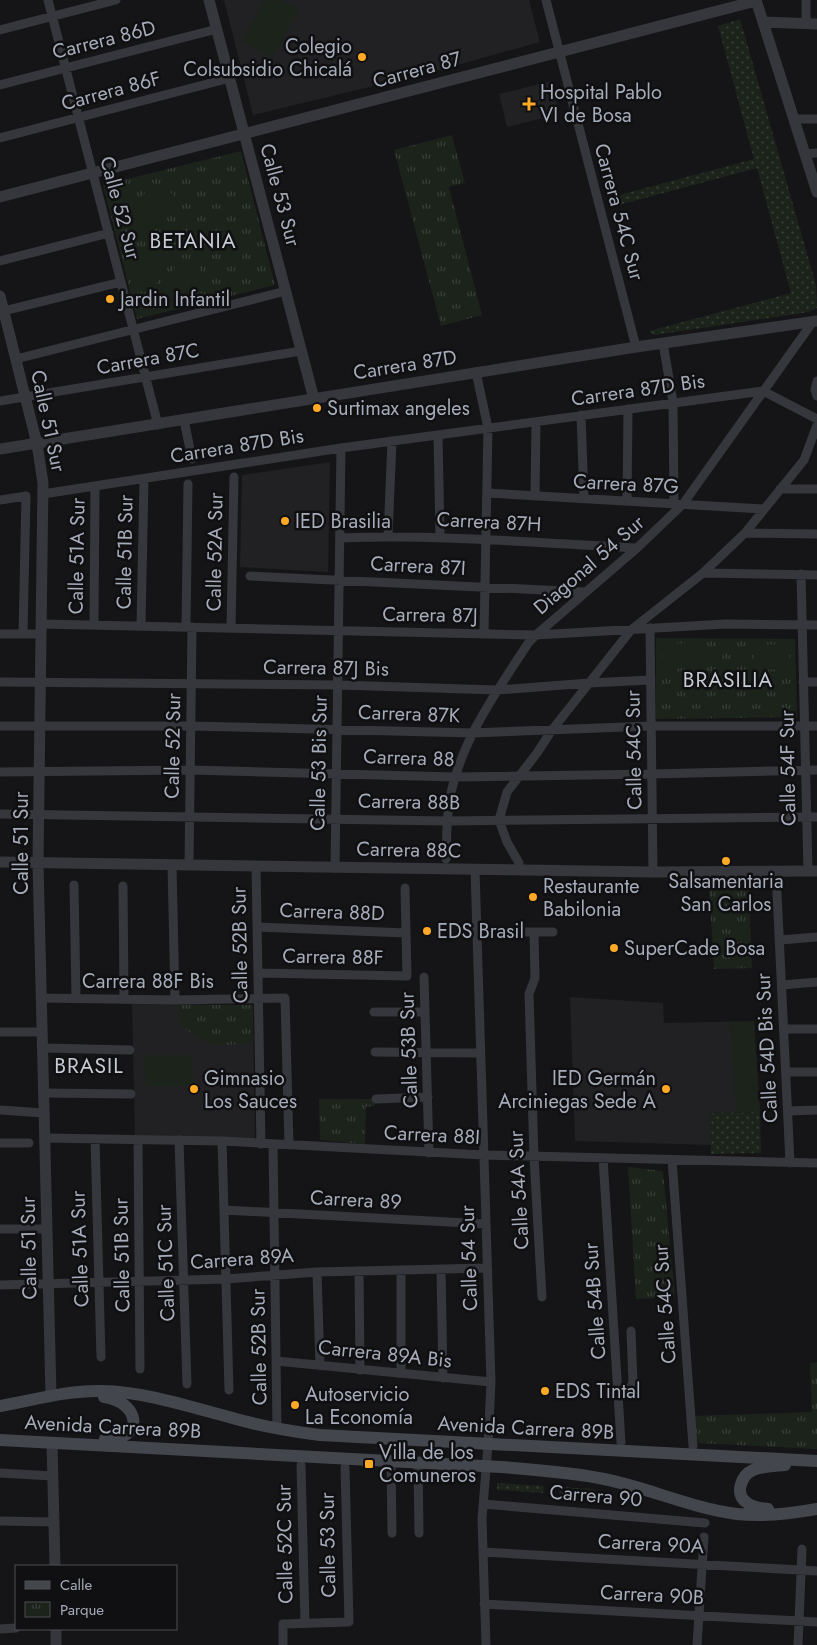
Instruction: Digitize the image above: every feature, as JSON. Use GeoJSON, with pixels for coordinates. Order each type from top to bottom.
{"type":"FeatureCollection","features":[{"type":"Feature","properties":{"kind":"main road","name":"Avenida Carrera 89B"},"geometry":{"type":"LineString","coordinates":[[1,1406],[51,1395],[81,1391],[102,1391],[136,1394],[166,1400],[278,1429],[345,1438],[817,1462]]}},
{"type":"Feature","properties":{"kind":"main road"},"geometry":{"type":"LineString","coordinates":[[0,1440],[52,1436],[120,1438],[130,1431],[133,1420],[127,1406],[119,1401],[104,1397],[1,1406]]}},
{"type":"Feature","properties":{"kind":"main road","name":"Avenida Carrera 89B"},"geometry":{"type":"LineString","coordinates":[[0,1440],[486,1466],[604,1479],[735,1514],[766,1515],[817,1509]]}},
{"type":"Feature","properties":{"kind":"main road"},"geometry":{"type":"LineString","coordinates":[[817,1462],[753,1470],[742,1481],[740,1490],[743,1499],[756,1507],[817,1509]]}},
{"type":"Feature","properties":{"kind":"street","name":"Calle 52 Sur"},"geometry":{"type":"LineString","coordinates":[[48,0],[158,424]]}},
{"type":"Feature","properties":{"kind":"street"},"geometry":{"type":"LineString","coordinates":[[0,30],[116,0]]}},
{"type":"Feature","properties":{"kind":"street","name":"Calle 53 Sur"},"geometry":{"type":"LineString","coordinates":[[209,0],[314,399]]}},
{"type":"Feature","properties":{"kind":"street","name":"Carrera 54C Sur"},"geometry":{"type":"LineString","coordinates":[[546,0],[636,346]]}},
{"type":"Feature","properties":{"kind":"street"},"geometry":{"type":"LineString","coordinates":[[763,22],[811,24],[806,0]]}},
{"type":"Feature","properties":{"kind":"street"},"geometry":{"type":"LineString","coordinates":[[756,1],[817,192]]}},
{"type":"Feature","properties":{"kind":"street","name":"Carrera 87"},"geometry":{"type":"LineString","coordinates":[[0,197],[756,1]]}},
{"type":"Feature","properties":{"kind":"street","name":"Carrera 86D"},"geometry":{"type":"LineString","coordinates":[[0,85],[217,30]]}},
{"type":"Feature","properties":{"kind":"street","name":"Carrera 86F"},"geometry":{"type":"LineString","coordinates":[[0,138],[230,78]]}},
{"type":"Feature","properties":{"kind":"street"},"geometry":{"type":"LineString","coordinates":[[794,119],[817,119]]}},
{"type":"Feature","properties":{"kind":"street"},"geometry":{"type":"LineString","coordinates":[[805,154],[817,153]]}},
{"type":"Feature","properties":{"kind":"street"},"geometry":{"type":"LineString","coordinates":[[0,261],[108,233]]}},
{"type":"Feature","properties":{"kind":"street"},"geometry":{"type":"LineString","coordinates":[[2,312],[121,282]]}},
{"type":"Feature","properties":{"kind":"street"},"geometry":{"type":"LineString","coordinates":[[16,359],[286,291]]}},
{"type":"Feature","properties":{"kind":"street","name":"Calle 51 Sur"},"geometry":{"type":"LineString","coordinates":[[0,296],[2,312],[26,398],[42,471],[38,863],[51,1395]]}},
{"type":"Feature","properties":{"kind":"street","name":"Carrera 87D"},"geometry":{"type":"LineString","coordinates":[[0,450],[636,346],[815,322]]}},
{"type":"Feature","properties":{"kind":"street","name":"Diagonal 54 Sur"},"geometry":{"type":"LineString","coordinates":[[446,860],[450,799],[455,777],[472,733],[497,690],[536,635],[637,548],[679,504],[815,322]]}},
{"type":"Feature","properties":{"kind":"street"},"geometry":{"type":"LineString","coordinates":[[663,343],[673,402],[679,504]]}},
{"type":"Feature","properties":{"kind":"street","name":"Carrera 87C"},"geometry":{"type":"LineString","coordinates":[[0,401],[301,351]]}},
{"type":"Feature","properties":{"kind":"street"},"geometry":{"type":"LineString","coordinates":[[476,372],[488,428],[484,634]]}},
{"type":"Feature","properties":{"kind":"street"},"geometry":{"type":"LineString","coordinates":[[817,381],[815,390],[817,396]]}},
{"type":"Feature","properties":{"kind":"street"},"geometry":{"type":"LineString","coordinates":[[763,390],[817,419]]}},
{"type":"Feature","properties":{"kind":"street","name":"Carrera 87D Bis"},"geometry":{"type":"LineString","coordinates":[[43,494],[341,448],[763,390]]}},
{"type":"Feature","properties":{"kind":"street"},"geometry":{"type":"LineString","coordinates":[[627,501],[628,409]]}},
{"type":"Feature","properties":{"kind":"street"},"geometry":{"type":"LineString","coordinates":[[581,415],[584,499]]}},
{"type":"Feature","properties":{"kind":"street"},"geometry":{"type":"LineString","coordinates":[[184,420],[192,459]]}},
{"type":"Feature","properties":{"kind":"street"},"geometry":{"type":"LineString","coordinates":[[535,496],[536,422]]}},
{"type":"Feature","properties":{"kind":"street"},"geometry":{"type":"LineString","coordinates":[[519,862],[506,842],[499,820],[507,792],[552,730],[631,630],[703,573],[745,533],[804,460],[817,425]]}},
{"type":"Feature","properties":{"kind":"street"},"geometry":{"type":"LineString","coordinates":[[438,435],[440,536]]}},
{"type":"Feature","properties":{"kind":"street"},"geometry":{"type":"LineString","coordinates":[[388,536],[392,441]]}},
{"type":"Feature","properties":{"kind":"street","name":"Calle 53 Bis Sur"},"geometry":{"type":"LineString","coordinates":[[336,868],[341,448]]}},
{"type":"Feature","properties":{"kind":"street","name":"Calle 52A Sur"},"geometry":{"type":"LineString","coordinates":[[231,628],[234,477]]}},
{"type":"Feature","properties":{"kind":"street","name":"Calle 51B Sur"},"geometry":{"type":"LineString","coordinates":[[141,626],[144,478]]}},
{"type":"Feature","properties":{"kind":"street","name":"Calle 52 Sur"},"geometry":{"type":"LineString","coordinates":[[188,484],[189,627],[192,683],[189,866]]}},
{"type":"Feature","properties":{"kind":"street","name":"Calle 51A Sur"},"geometry":{"type":"LineString","coordinates":[[94,625],[95,486]]}},
{"type":"Feature","properties":{"kind":"street"},"geometry":{"type":"LineString","coordinates":[[780,489],[817,489]]}},
{"type":"Feature","properties":{"kind":"street","name":"Carrera 87G"},"geometry":{"type":"LineString","coordinates":[[487,493],[763,509]]}},
{"type":"Feature","properties":{"kind":"street"},"geometry":{"type":"LineString","coordinates":[[0,500],[26,496],[23,634]]}},
{"type":"Feature","properties":{"kind":"street"},"geometry":{"type":"LineString","coordinates":[[745,533],[817,534]]}},
{"type":"Feature","properties":{"kind":"street","name":"Carrera 87H"},"geometry":{"type":"LineString","coordinates":[[340,538],[440,536],[637,548]]}},
{"type":"Feature","properties":{"kind":"street"},"geometry":{"type":"LineString","coordinates":[[703,573],[817,574]]}},
{"type":"Feature","properties":{"kind":"street","name":"Calle 54F Sur"},"geometry":{"type":"LineString","coordinates":[[801,574],[807,817],[812,872]]}},
{"type":"Feature","properties":{"kind":"street","name":"Carrera 87I"},"geometry":{"type":"LineString","coordinates":[[250,576],[585,592]]}},
{"type":"Feature","properties":{"kind":"street","name":"Carrera 87J"},"geometry":{"type":"LineString","coordinates":[[0,634],[23,634],[41,629],[94,625],[536,635],[725,624],[817,625]]}},
{"type":"Feature","properties":{"kind":"street","name":"Calle 54C Sur"},"geometry":{"type":"LineString","coordinates":[[650,628],[653,872]]}},
{"type":"Feature","properties":{"kind":"street","name":"Carrera 87J Bis"},"geometry":{"type":"LineString","coordinates":[[0,682],[338,684],[497,690],[650,680]]}},
{"type":"Feature","properties":{"kind":"street"},"geometry":{"type":"LineString","coordinates":[[803,682],[817,682]]}},
{"type":"Feature","properties":{"kind":"street","name":"Carrera 87K"},"geometry":{"type":"LineString","coordinates":[[0,726],[191,726],[472,733],[651,726],[817,726]]}},
{"type":"Feature","properties":{"kind":"street","name":"Carrera 88"},"geometry":{"type":"LineString","coordinates":[[0,772],[190,770],[455,777],[817,770]]}},
{"type":"Feature","properties":{"kind":"street","name":"Carrera 88B"},"geometry":{"type":"LineString","coordinates":[[0,814],[448,821],[817,817]]}},
{"type":"Feature","properties":{"kind":"street","name":"Carrera 88C"},"geometry":{"type":"LineString","coordinates":[[0,862],[475,870],[812,872]]}},
{"type":"Feature","properties":{"kind":"street"},"geometry":{"type":"LineString","coordinates":[[172,865],[175,1000]]}},
{"type":"Feature","properties":{"kind":"street","name":"Calle 52B Sur"},"geometry":{"type":"LineString","coordinates":[[256,866],[261,1144]]}},
{"type":"Feature","properties":{"kind":"street","name":"Calle 54 Sur"},"geometry":{"type":"LineString","coordinates":[[475,870],[491,1382],[483,1504],[486,1645]]}},
{"type":"Feature","properties":{"kind":"street","name":"Calle 54D Bis Sur"},"geometry":{"type":"LineString","coordinates":[[776,872],[790,1163]]}},
{"type":"Feature","properties":{"kind":"street"},"geometry":{"type":"LineString","coordinates":[[74,884],[76,998]]}},
{"type":"Feature","properties":{"kind":"street"},"geometry":{"type":"LineString","coordinates":[[123,886],[124,999]]}},
{"type":"Feature","properties":{"kind":"street"},"geometry":{"type":"LineString","coordinates":[[405,888],[406,933]]}},
{"type":"Feature","properties":{"kind":"street","name":"Carrera 88D"},"geometry":{"type":"LineString","coordinates":[[257,927],[406,933]]}},
{"type":"Feature","properties":{"kind":"street"},"geometry":{"type":"LineString","coordinates":[[476,932],[553,932]]}},
{"type":"Feature","properties":{"kind":"street","name":"Calle 54A Sur"},"geometry":{"type":"LineString","coordinates":[[534,932],[535,978],[529,994],[534,1157],[542,1297]]}},
{"type":"Feature","properties":{"kind":"street","name":"Carrera 88F"},"geometry":{"type":"LineString","coordinates":[[258,973],[407,976],[406,933]]}},
{"type":"Feature","properties":{"kind":"street"},"geometry":{"type":"LineString","coordinates":[[780,940],[817,937]]}},
{"type":"Feature","properties":{"kind":"street","name":"Calle 53B Sur"},"geometry":{"type":"LineString","coordinates":[[424,976],[429,1153]]}},
{"type":"Feature","properties":{"kind":"street"},"geometry":{"type":"LineString","coordinates":[[782,985],[817,982]]}},
{"type":"Feature","properties":{"kind":"street","name":"Carrera 88F Bis"},"geometry":{"type":"LineString","coordinates":[[41,998],[175,1000],[285,998],[289,1145]]}},
{"type":"Feature","properties":{"kind":"street"},"geometry":{"type":"LineString","coordinates":[[374,1012],[425,1012]]}},
{"type":"Feature","properties":{"kind":"street"},"geometry":{"type":"LineString","coordinates":[[784,1029],[817,1028]]}},
{"type":"Feature","properties":{"kind":"street"},"geometry":{"type":"LineString","coordinates":[[0,1032],[42,1032]]}},
{"type":"Feature","properties":{"kind":"street"},"geometry":{"type":"LineString","coordinates":[[43,1048],[130,1050]]}},
{"type":"Feature","properties":{"kind":"street"},"geometry":{"type":"LineString","coordinates":[[375,1052],[480,1053]]}},
{"type":"Feature","properties":{"kind":"street"},"geometry":{"type":"LineString","coordinates":[[786,1072],[817,1072]]}},
{"type":"Feature","properties":{"kind":"street"},"geometry":{"type":"LineString","coordinates":[[44,1093],[131,1094]]}},
{"type":"Feature","properties":{"kind":"street"},"geometry":{"type":"LineString","coordinates":[[376,1099],[428,1097]]}},
{"type":"Feature","properties":{"kind":"street"},"geometry":{"type":"LineString","coordinates":[[0,1110],[44,1113]]}},
{"type":"Feature","properties":{"kind":"street"},"geometry":{"type":"LineString","coordinates":[[788,1111],[817,1110]]}},
{"type":"Feature","properties":{"kind":"street","name":"Carrera 88I"},"geometry":{"type":"LineString","coordinates":[[45,1138],[222,1141],[534,1157],[817,1163]]}},
{"type":"Feature","properties":{"kind":"street","name":"Calle 51A Sur"},"geometry":{"type":"LineString","coordinates":[[95,1139],[101,1358]]}},
{"type":"Feature","properties":{"kind":"street","name":"Calle 51B Sur"},"geometry":{"type":"LineString","coordinates":[[138,1140],[140,1369]]}},
{"type":"Feature","properties":{"kind":"street","name":"Calle 51C Sur"},"geometry":{"type":"LineString","coordinates":[[180,1140],[187,1384]]}},
{"type":"Feature","properties":{"kind":"street"},"geometry":{"type":"LineString","coordinates":[[222,1141],[229,1390]]}},
{"type":"Feature","properties":{"kind":"street"},"geometry":{"type":"LineString","coordinates":[[0,1143],[29,1143]]}},
{"type":"Feature","properties":{"kind":"street","name":"Calle 52B Sur"},"geometry":{"type":"LineString","coordinates":[[273,1144],[278,1429]]}},
{"type":"Feature","properties":{"kind":"street","name":"Calle 54B Sur"},"geometry":{"type":"LineString","coordinates":[[604,1158],[621,1442]]}},
{"type":"Feature","properties":{"kind":"street","name":"Calle 54C Sur"},"geometry":{"type":"LineString","coordinates":[[672,1160],[692,1446]]}},
{"type":"Feature","properties":{"kind":"street","name":"Carrera 89"},"geometry":{"type":"LineString","coordinates":[[224,1210],[486,1224]]}},
{"type":"Feature","properties":{"kind":"street"},"geometry":{"type":"LineString","coordinates":[[0,1229],[47,1229]]}},
{"type":"Feature","properties":{"kind":"street","name":"Carrera 89A"},"geometry":{"type":"LineString","coordinates":[[0,1285],[226,1279],[317,1272],[487,1268]]}},
{"type":"Feature","properties":{"kind":"street"},"geometry":{"type":"LineString","coordinates":[[441,1269],[443,1378]]}},
{"type":"Feature","properties":{"kind":"street"},"geometry":{"type":"LineString","coordinates":[[401,1270],[401,1374]]}},
{"type":"Feature","properties":{"kind":"street"},"geometry":{"type":"LineString","coordinates":[[359,1271],[360,1370]]}},
{"type":"Feature","properties":{"kind":"street"},"geometry":{"type":"LineString","coordinates":[[317,1272],[320,1366]]}},
{"type":"Feature","properties":{"kind":"street"},"geometry":{"type":"LineString","coordinates":[[618,1389],[627,1389],[631,1387],[633,1382],[631,1330]]}},
{"type":"Feature","properties":{"kind":"street","name":"Carrera 89A Bis"},"geometry":{"type":"LineString","coordinates":[[276,1361],[491,1382]]}},
{"type":"Feature","properties":{"kind":"street"},"geometry":{"type":"LineString","coordinates":[[52,1443],[55,1565]]}},
{"type":"Feature","properties":{"kind":"street"},"geometry":{"type":"LineString","coordinates":[[391,1461],[392,1534]]}},
{"type":"Feature","properties":{"kind":"street"},"geometry":{"type":"LineString","coordinates":[[418,1462],[419,1533]]}},
{"type":"Feature","properties":{"kind":"street","name":"Calle 52C Sur"},"geometry":{"type":"LineString","coordinates":[[301,1465],[305,1623]]}},
{"type":"Feature","properties":{"kind":"street","name":"Calle 53 Sur"},"geometry":{"type":"LineString","coordinates":[[305,1623],[349,1622],[345,1467]]}},
{"type":"Feature","properties":{"kind":"street"},"geometry":{"type":"LineString","coordinates":[[0,1473],[53,1476]]}},
{"type":"Feature","properties":{"kind":"street","name":"Carrera 90"},"geometry":{"type":"LineString","coordinates":[[483,1504],[705,1522]]}},
{"type":"Feature","properties":{"kind":"street"},"geometry":{"type":"LineString","coordinates":[[0,1521],[54,1522]]}},
{"type":"Feature","properties":{"kind":"street"},"geometry":{"type":"LineString","coordinates":[[697,1645],[704,1537]]}},
{"type":"Feature","properties":{"kind":"street"},"geometry":{"type":"LineString","coordinates":[[798,1645],[802,1548]]}},
{"type":"Feature","properties":{"kind":"street","name":"Carrera 90A"},"geometry":{"type":"LineString","coordinates":[[483,1552],[817,1571]]}},
{"type":"Feature","properties":{"kind":"street","name":"Carrera 90B"},"geometry":{"type":"LineString","coordinates":[[484,1604],[817,1622]]}},
{"type":"Feature","properties":{"kind":"street"},"geometry":{"type":"LineString","coordinates":[[283,1645],[283,1624],[305,1623]]}},
{"type":"Feature","properties":{"kind":"street"},"geometry":{"type":"LineString","coordinates":[[0,1629],[15,1628]]}},
{"type":"Feature","properties":{"kind":"street"},"geometry":{"type":"LineString","coordinates":[[56,1630],[56,1645]]}},
{"type":"Feature","properties":{"kind":"shaded area","name":"Colegio Colsubsidio Chicalá"},"geometry":{"type":"Polygon","coordinates":[[[224,0],[529,0],[540,42],[432,72],[253,115],[224,0]]]}},
{"type":"Feature","properties":{"kind":"shaded area","name":"Hospital Pablo VI de Bosa"},"geometry":{"type":"Polygon","coordinates":[[[551,81],[559,114],[507,127],[499,94],[551,81]]]}},
{"type":"Feature","properties":{"kind":"shaded area","name":"IED Brasilia"},"geometry":{"type":"Polygon","coordinates":[[[330,462],[328,572],[240,567],[242,475],[330,462]]]}},
{"type":"Feature","properties":{"kind":"shaded area","name":"IED Germán Arciniegas Sede A"},"geometry":{"type":"Polygon","coordinates":[[[570,997],[663,1003],[664,1023],[754,1021],[760,1112],[710,1113],[711,1145],[575,1141],[570,997]]]}},
{"type":"Feature","properties":{"kind":"shaded area","name":"Gimnasio Los Sauces"},"geometry":{"type":"Polygon","coordinates":[[[132,1004],[253,1005],[255,1138],[135,1135],[132,1004]]]}},
{"type":"Feature","properties":{"kind":"green space"},"geometry":{"type":"Polygon","coordinates":[[[265,0],[281,0],[299,10],[272,58],[242,41],[265,0]]]}},
{"type":"Feature","properties":{"kind":"green space"},"geometry":{"type":"Polygon","coordinates":[[[740,19],[816,285],[817,308],[809,312],[654,335],[649,331],[791,293],[757,168],[615,206],[612,197],[754,159],[718,26],[740,19]]]}},
{"type":"Feature","properties":{"kind":"green space"},"geometry":{"type":"Polygon","coordinates":[[[452,135],[465,183],[449,187],[482,315],[441,326],[394,150],[452,135]]]}},
{"type":"Feature","properties":{"kind":"green space"},"geometry":{"type":"Polygon","coordinates":[[[241,151],[275,285],[137,319],[103,185],[241,151]]]}},
{"type":"Feature","properties":{"kind":"green space"},"geometry":{"type":"Polygon","coordinates":[[[151,182],[174,195],[152,233],[130,219],[151,182]]]}},
{"type":"Feature","properties":{"kind":"green space"},"geometry":{"type":"Polygon","coordinates":[[[154,240],[175,252],[152,290],[131,278],[154,240]]]}},
{"type":"Feature","properties":{"kind":"green space"},"geometry":{"type":"Polygon","coordinates":[[[181,257],[201,269],[180,304],[160,293],[181,257]]]}},
{"type":"Feature","properties":{"kind":"green space"},"geometry":{"type":"Polygon","coordinates":[[[656,638],[795,639],[797,717],[656,719],[656,638]]]}},
{"type":"Feature","properties":{"kind":"green space"},"geometry":{"type":"Polygon","coordinates":[[[701,643],[702,668],[663,669],[662,644],[701,643]]]}},
{"type":"Feature","properties":{"kind":"green space"},"geometry":{"type":"Polygon","coordinates":[[[789,644],[790,669],[754,670],[753,645],[789,644]]]}},
{"type":"Feature","properties":{"kind":"green space"},"geometry":{"type":"Polygon","coordinates":[[[749,886],[752,968],[714,969],[709,887],[749,886]]]}},
{"type":"Feature","properties":{"kind":"green space"},"geometry":{"type":"Polygon","coordinates":[[[178,1005],[253,1005],[253,1043],[213,1046],[179,1025],[178,1005]]]}},
{"type":"Feature","properties":{"kind":"green space"},"geometry":{"type":"Polygon","coordinates":[[[754,1021],[760,1112],[736,1113],[730,1022],[754,1021]]]}},
{"type":"Feature","properties":{"kind":"green space"},"geometry":{"type":"Polygon","coordinates":[[[144,1055],[193,1055],[193,1086],[145,1086],[144,1055]]]}},
{"type":"Feature","properties":{"kind":"green space"},"geometry":{"type":"Polygon","coordinates":[[[319,1099],[376,1099],[374,1106],[366,1107],[365,1144],[320,1140],[319,1099]]]}},
{"type":"Feature","properties":{"kind":"green space"},"geometry":{"type":"Polygon","coordinates":[[[760,1112],[761,1153],[711,1154],[710,1113],[760,1112]]]}},
{"type":"Feature","properties":{"kind":"green space"},"geometry":{"type":"Polygon","coordinates":[[[628,1167],[663,1171],[675,1297],[636,1299],[628,1167]]]}},
{"type":"Feature","properties":{"kind":"green space"},"geometry":{"type":"Polygon","coordinates":[[[817,1362],[817,1449],[698,1443],[693,1416],[812,1412],[810,1363],[817,1362]]]}},
{"type":"Feature","properties":{"kind":"green space"},"geometry":{"type":"Polygon","coordinates":[[[497,1483],[544,1486],[543,1493],[497,1490],[497,1483]]]}},
{"type":"Feature","properties":{"kind":"green space"},"geometry":{"type":"Polygon","coordinates":[[[560,1487],[592,1489],[614,1498],[559,1495],[560,1487]]]}},
{"type":"Feature","properties":{"kind":"place","name":"Colegio Colsubsidio Chicalá"},"geometry":{"type":"Point","coordinates":[362,57]}},
{"type":"Feature","properties":{"kind":"place","name":"Hospital Pablo VI de Bosa"},"geometry":{"type":"Point","coordinates":[529,104]}},
{"type":"Feature","properties":{"kind":"place","name":"Jardin Infantil"},"geometry":{"type":"Point","coordinates":[110,299]}},
{"type":"Feature","properties":{"kind":"place","name":"Surtimax angeles"},"geometry":{"type":"Point","coordinates":[317,408]}},
{"type":"Feature","properties":{"kind":"place","name":"IED Brasilia"},"geometry":{"type":"Point","coordinates":[285,521]}},
{"type":"Feature","properties":{"kind":"place","name":"Salsamentaria San Carlos"},"geometry":{"type":"Point","coordinates":[726,861]}},
{"type":"Feature","properties":{"kind":"place","name":"Restaurante Babilonia"},"geometry":{"type":"Point","coordinates":[533,897]}},
{"type":"Feature","properties":{"kind":"place","name":"EDS Brasil"},"geometry":{"type":"Point","coordinates":[427,931]}},
{"type":"Feature","properties":{"kind":"place","name":"SuperCade Bosa"},"geometry":{"type":"Point","coordinates":[614,948]}},
{"type":"Feature","properties":{"kind":"place","name":"Gimnasio Los Sauces"},"geometry":{"type":"Point","coordinates":[194,1089]}},
{"type":"Feature","properties":{"kind":"place","name":"IED Germán Arciniegas Sede A"},"geometry":{"type":"Point","coordinates":[666,1089]}},
{"type":"Feature","properties":{"kind":"place","name":"EDS Tintal"},"geometry":{"type":"Point","coordinates":[545,1391]}},
{"type":"Feature","properties":{"kind":"place","name":"Autoservicio La Economía"},"geometry":{"type":"Point","coordinates":[295,1405]}},
{"type":"Feature","properties":{"kind":"place","name":"Villa de los Comuneros"},"geometry":{"type":"Point","coordinates":[369,1464]}},
{"type":"Feature","properties":{"kind":"district","name":"BETANIA"},"geometry":{"type":"Point","coordinates":[193,241]}},
{"type":"Feature","properties":{"kind":"district","name":"BRASILIA"},"geometry":{"type":"Point","coordinates":[728,680]}},
{"type":"Feature","properties":{"kind":"district","name":"BRASIL"},"geometry":{"type":"Point","coordinates":[89,1066]}}]}
